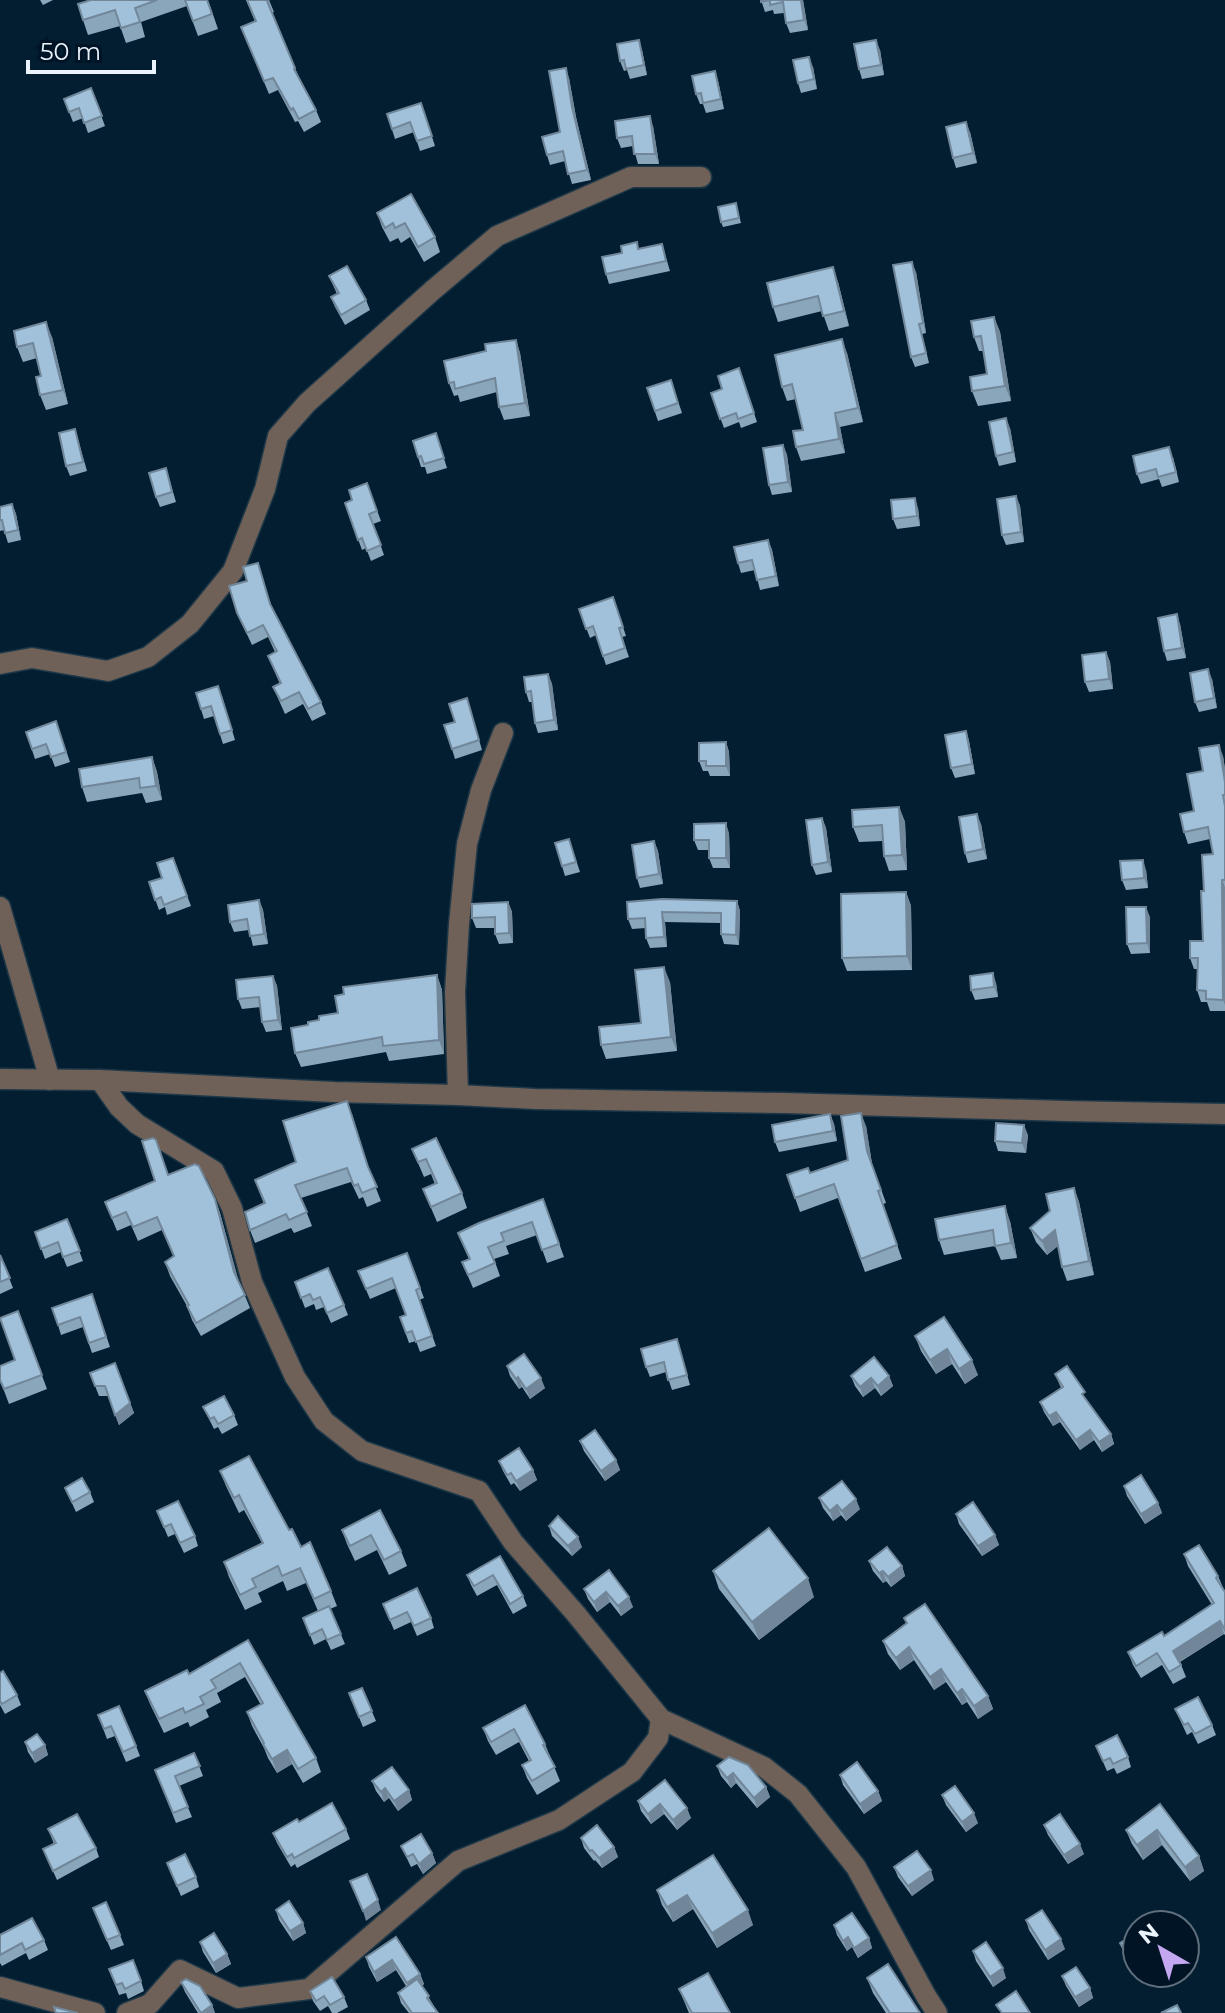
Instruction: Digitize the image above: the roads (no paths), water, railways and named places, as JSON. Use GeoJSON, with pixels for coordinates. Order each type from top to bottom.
{"type":"FeatureCollection","features":[{"type":"Feature","properties":{"kind":"street"},"geometry":{"type":"LineString","coordinates":[[0,664],[32,658],[108,671],[148,657],[190,624],[233,571],[265,489],[278,436],[307,403],[422,300],[497,236],[631,177],[701,177]]}},
{"type":"Feature","properties":{"kind":"street"},"geometry":{"type":"LineString","coordinates":[[458,1095],[455,992],[467,844],[481,790],[503,733]]}},
{"type":"Feature","properties":{"kind":"street"},"geometry":{"type":"LineString","coordinates":[[0,907],[50,1080]]}},
{"type":"Feature","properties":{"kind":"street"},"geometry":{"type":"LineString","coordinates":[[0,1079],[100,1080],[535,1099],[1225,1114]]}},
{"type":"Feature","properties":{"kind":"street"},"geometry":{"type":"LineString","coordinates":[[100,1080],[119,1107],[137,1124],[214,1171],[232,1208],[258,1297],[295,1377],[324,1421],[362,1451],[479,1491],[513,1542],[661,1719],[764,1767],[798,1794],[856,1867],[937,2013]]}},
{"type":"Feature","properties":{"kind":"street"},"geometry":{"type":"LineString","coordinates":[[127,2013],[150,2004],[180,1970],[238,1998],[309,1989],[458,1861],[559,1820],[632,1772],[658,1738],[661,1719]]}},
{"type":"Feature","properties":{"kind":"street"},"geometry":{"type":"LineString","coordinates":[[0,1987],[95,2013]]}},
{"type":"Feature","properties":{"kind":"street"},"geometry":{"type":"LineString","coordinates":[[0,2001],[36,1998]]}}]}
